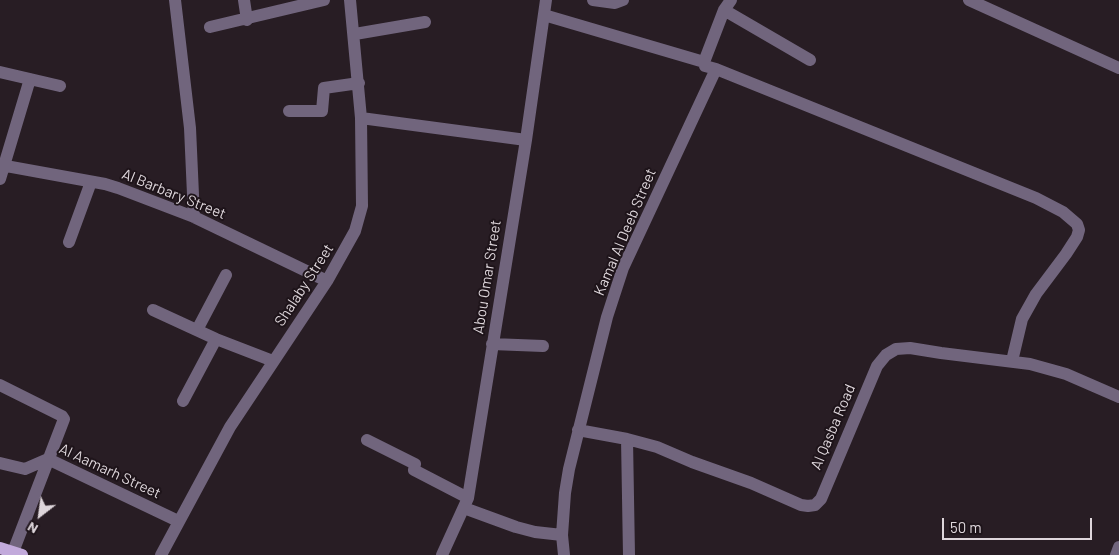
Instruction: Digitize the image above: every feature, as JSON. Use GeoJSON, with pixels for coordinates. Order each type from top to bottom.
{"type":"FeatureCollection","features":[{"type":"Feature","properties":{"kind":"main road"},"geometry":{"type":"LineString","coordinates":[[0,548],[18,553]]}},
{"type":"Feature","properties":{"kind":"street"},"geometry":{"type":"LineString","coordinates":[[175,0],[190,128],[194,217]]}},
{"type":"Feature","properties":{"kind":"street"},"geometry":{"type":"LineString","coordinates":[[244,0],[247,20]]}},
{"type":"Feature","properties":{"kind":"street"},"geometry":{"type":"LineString","coordinates":[[210,27],[247,20],[324,0]]}},
{"type":"Feature","properties":{"kind":"street","name":"Shalaby Street"},"geometry":{"type":"LineString","coordinates":[[161,555],[230,427],[327,282],[355,231],[362,206],[361,118],[355,34],[350,0]]}},
{"type":"Feature","properties":{"kind":"street","name":"Abou Omar Street"},"geometry":{"type":"LineString","coordinates":[[442,555],[466,503],[526,140],[546,0]]}},
{"type":"Feature","properties":{"kind":"street"},"geometry":{"type":"LineString","coordinates":[[593,0],[615,3],[623,0]]}},
{"type":"Feature","properties":{"kind":"street"},"geometry":{"type":"LineString","coordinates":[[969,0],[1119,68]]}},
{"type":"Feature","properties":{"kind":"street"},"geometry":{"type":"LineString","coordinates":[[704,62],[727,5],[810,60]]}},
{"type":"Feature","properties":{"kind":"street"},"geometry":{"type":"LineString","coordinates":[[544,15],[704,62],[705,66],[1036,198],[1063,212],[1077,224],[1079,230],[1077,237],[1036,294],[1022,319],[1012,361]]}},
{"type":"Feature","properties":{"kind":"street"},"geometry":{"type":"LineString","coordinates":[[355,34],[425,22]]}},
{"type":"Feature","properties":{"kind":"street","name":"Kamal Al Deeb Street"},"geometry":{"type":"LineString","coordinates":[[564,555],[562,535],[565,493],[573,446],[607,318],[621,275],[716,69]]}},
{"type":"Feature","properties":{"kind":"street"},"geometry":{"type":"LineString","coordinates":[[0,72],[60,86]]}},
{"type":"Feature","properties":{"kind":"street"},"geometry":{"type":"LineString","coordinates":[[0,180],[2,166],[30,78]]}},
{"type":"Feature","properties":{"kind":"street"},"geometry":{"type":"LineString","coordinates":[[289,111],[322,111],[324,88],[359,82]]}},
{"type":"Feature","properties":{"kind":"street"},"geometry":{"type":"LineString","coordinates":[[361,118],[526,140]]}},
{"type":"Feature","properties":{"kind":"street","name":"Al Barbary Street"},"geometry":{"type":"LineString","coordinates":[[2,166],[118,188],[194,217],[327,282]]}},
{"type":"Feature","properties":{"kind":"street"},"geometry":{"type":"LineString","coordinates":[[68,242],[91,182]]}},
{"type":"Feature","properties":{"kind":"street"},"geometry":{"type":"LineString","coordinates":[[197,330],[226,275]]}},
{"type":"Feature","properties":{"kind":"street"},"geometry":{"type":"LineString","coordinates":[[153,310],[216,339],[273,361]]}},
{"type":"Feature","properties":{"kind":"street"},"geometry":{"type":"LineString","coordinates":[[183,401],[216,339]]}},
{"type":"Feature","properties":{"kind":"street"},"geometry":{"type":"LineString","coordinates":[[492,344],[543,346]]}},
{"type":"Feature","properties":{"kind":"street","name":"Al Qasba Road"},"geometry":{"type":"LineString","coordinates":[[578,430],[627,439],[657,447],[692,462],[752,483],[801,505],[815,505],[820,499],[877,366],[886,355],[896,349],[910,348],[1012,361],[1048,368],[1119,397]]}},
{"type":"Feature","properties":{"kind":"street"},"geometry":{"type":"LineString","coordinates":[[0,384],[63,418],[64,422],[48,459],[18,553]]}},
{"type":"Feature","properties":{"kind":"street"},"geometry":{"type":"LineString","coordinates":[[627,439],[629,555]]}},
{"type":"Feature","properties":{"kind":"street"},"geometry":{"type":"LineString","coordinates":[[367,440],[416,464],[414,470],[466,503],[516,527],[535,532],[562,535]]}},
{"type":"Feature","properties":{"kind":"street","name":"Al Aamarh Street"},"geometry":{"type":"LineString","coordinates":[[0,463],[25,469],[48,459],[178,521]]}},
{"type":"Feature","properties":{"kind":"street"},"geometry":{"type":"LineString","coordinates":[[1116,555],[1119,547]]}}]}
